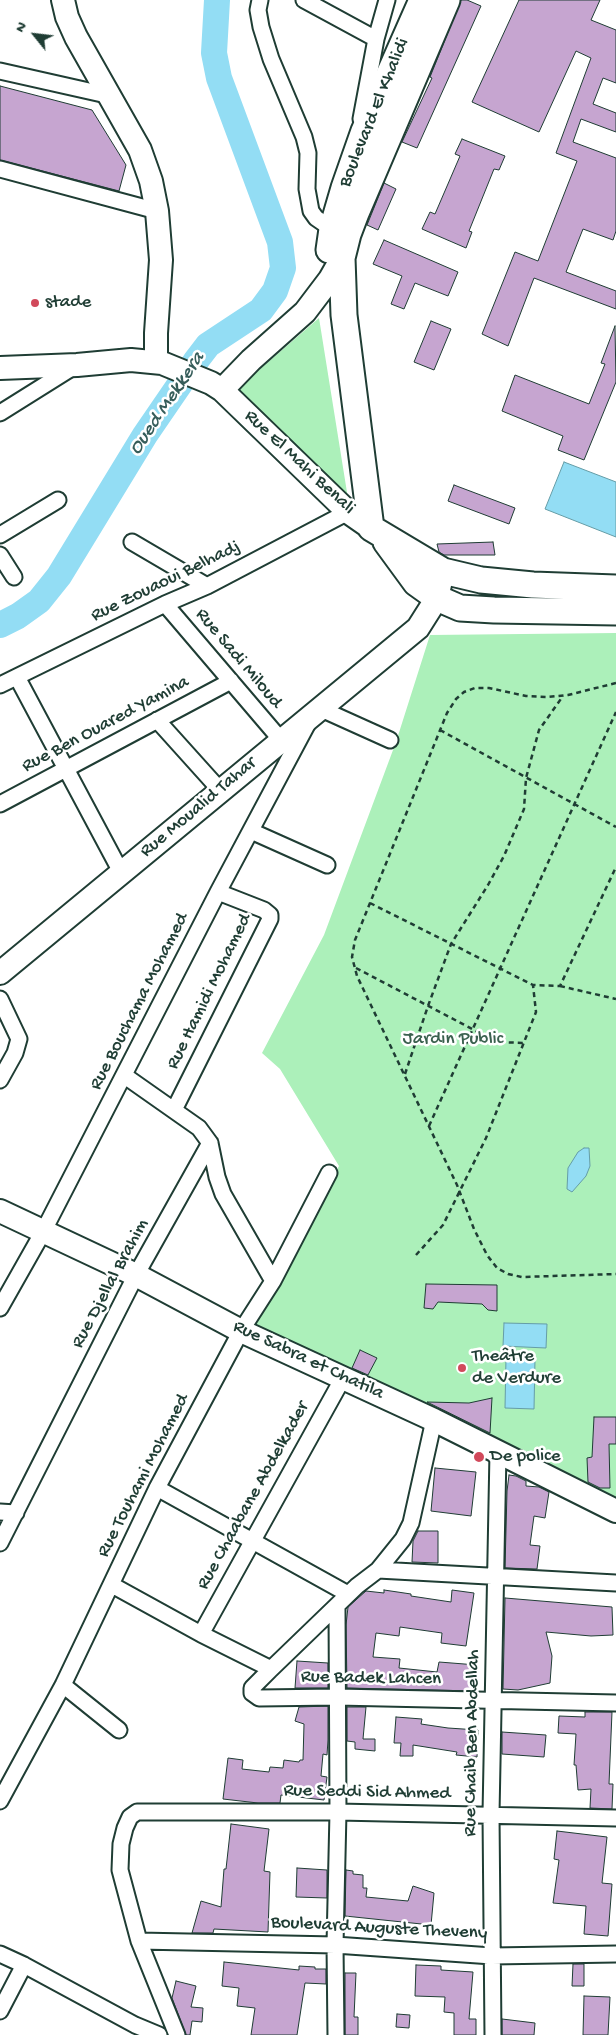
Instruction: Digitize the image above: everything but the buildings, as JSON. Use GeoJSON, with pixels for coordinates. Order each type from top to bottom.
{"type":"FeatureCollection","features":[{"type":"Feature","properties":{"kind":"main road","name":"Boulevard El Khalidi"},"geometry":{"type":"LineString","coordinates":[[344,314],[330,279],[328,259],[335,242],[351,170],[364,131],[422,0]]}},
{"type":"Feature","properties":{"kind":"main road"},"geometry":{"type":"LineString","coordinates":[[447,0],[348,234],[335,242],[375,530],[416,583],[437,598],[460,608],[616,612]]}},
{"type":"Feature","properties":{"kind":"main road"},"geometry":{"type":"LineString","coordinates":[[375,530],[442,571],[481,580],[616,588]]}},
{"type":"Feature","properties":{"kind":"main road"},"geometry":{"type":"LineString","coordinates":[[542,585],[548,610]]}},
{"type":"Feature","properties":{"kind":"street"},"geometry":{"type":"LineString","coordinates":[[63,0],[67,17],[76,37],[140,150],[151,181],[157,211],[161,260],[156,333],[159,362]]}},
{"type":"Feature","properties":{"kind":"street"},"geometry":{"type":"LineString","coordinates":[[260,0],[258,10],[261,28],[271,59],[304,137],[308,153],[307,189],[311,211],[335,242],[293,323]]}},
{"type":"Feature","properties":{"kind":"street"},"geometry":{"type":"LineString","coordinates":[[304,0],[376,39]]}},
{"type":"Feature","properties":{"kind":"street"},"geometry":{"type":"LineString","coordinates":[[351,170],[376,39],[387,0]]}},
{"type":"Feature","properties":{"kind":"street"},"geometry":{"type":"LineString","coordinates":[[0,71],[111,96]]}},
{"type":"Feature","properties":{"kind":"street"},"geometry":{"type":"LineString","coordinates":[[0,169],[157,211]]}},
{"type":"Feature","properties":{"kind":"street"},"geometry":{"type":"LineString","coordinates":[[0,368],[77,365],[131,360],[159,362],[216,386],[251,360],[305,312],[330,279]]}},
{"type":"Feature","properties":{"kind":"street"},"geometry":{"type":"LineString","coordinates":[[0,413],[77,365]]}},
{"type":"Feature","properties":{"kind":"street","name":"Rue El Mahi Benali"},"geometry":{"type":"LineString","coordinates":[[216,386],[348,512],[375,530]]}},
{"type":"Feature","properties":{"kind":"street"},"geometry":{"type":"LineString","coordinates":[[0,535],[58,500]]}},
{"type":"Feature","properties":{"kind":"street","name":"Rue Zouaoui Belhadj"},"geometry":{"type":"LineString","coordinates":[[0,685],[165,604],[206,586],[348,512]]}},
{"type":"Feature","properties":{"kind":"street"},"geometry":{"type":"LineString","coordinates":[[132,542],[206,586]]}},
{"type":"Feature","properties":{"kind":"street"},"geometry":{"type":"LineString","coordinates":[[0,555],[14,577]]}},
{"type":"Feature","properties":{"kind":"street"},"geometry":{"type":"LineString","coordinates":[[437,598],[442,571]]}},
{"type":"Feature","properties":{"kind":"street","name":"Rue Moualid Tahar"},"geometry":{"type":"LineString","coordinates":[[0,973],[220,790],[400,644],[418,628],[437,598]]}},
{"type":"Feature","properties":{"kind":"street","name":"Rue Sadi Miloud"},"geometry":{"type":"LineString","coordinates":[[165,604],[281,740]]}},
{"type":"Feature","properties":{"kind":"street"},"geometry":{"type":"LineString","coordinates":[[17,676],[121,872]]}},
{"type":"Feature","properties":{"kind":"street","name":"Rue Ben Ouared Yamina"},"geometry":{"type":"LineString","coordinates":[[0,804],[231,681]]}},
{"type":"Feature","properties":{"kind":"street"},"geometry":{"type":"LineString","coordinates":[[317,711],[390,740]]}},
{"type":"Feature","properties":{"kind":"street","name":"Rue Bouchama Mohamed"},"geometry":{"type":"LineString","coordinates":[[0,1308],[43,1232],[125,1076],[218,892],[317,711]]}},
{"type":"Feature","properties":{"kind":"street"},"geometry":{"type":"LineString","coordinates":[[157,720],[220,790]]}},
{"type":"Feature","properties":{"kind":"street"},"geometry":{"type":"LineString","coordinates":[[251,831],[326,865]]}},
{"type":"Feature","properties":{"kind":"street","name":"Rue Hamidi Mohamed"},"geometry":{"type":"LineString","coordinates":[[174,1110],[270,919],[270,915],[264,910],[218,892]]}},
{"type":"Feature","properties":{"kind":"street"},"geometry":{"type":"LineString","coordinates":[[0,999],[19,1039],[15,1053],[0,1080]]}},
{"type":"Feature","properties":{"kind":"street"},"geometry":{"type":"LineString","coordinates":[[125,1076],[200,1128],[210,1143],[216,1177],[223,1194],[273,1281]]}},
{"type":"Feature","properties":{"kind":"street","name":"Rue Djellal Brahim"},"geometry":{"type":"LineString","coordinates":[[0,1543],[136,1275],[210,1143]]}},
{"type":"Feature","properties":{"kind":"street","name":"Rue Touhami Mohamed"},"geometry":{"type":"LineString","coordinates":[[0,1801],[63,1685],[158,1488],[241,1331],[273,1281],[329,1173]]}},
{"type":"Feature","properties":{"kind":"street","name":"Rue Sabra et Chatila"},"geometry":{"type":"LineString","coordinates":[[0,1211],[136,1275],[241,1331],[434,1420],[616,1511]]}},
{"type":"Feature","properties":{"kind":"street","name":"Rue Chaabane Abdelkader"},"geometry":{"type":"LineString","coordinates":[[200,1634],[343,1378]]}},
{"type":"Feature","properties":{"kind":"street"},"geometry":{"type":"LineString","coordinates":[[112,1585],[200,1634],[271,1669],[337,1607],[348,1594],[378,1570],[403,1539],[411,1523],[434,1420]]}},
{"type":"Feature","properties":{"kind":"street","name":"Rue Chaib Ben Abdellah"},"geometry":{"type":"LineString","coordinates":[[493,2035],[491,1814],[498,1452]]}},
{"type":"Feature","properties":{"kind":"street"},"geometry":{"type":"LineString","coordinates":[[158,1488],[348,1594]]}},
{"type":"Feature","properties":{"kind":"street"},"geometry":{"type":"LineString","coordinates":[[0,1512],[16,1513]]}},
{"type":"Feature","properties":{"kind":"street"},"geometry":{"type":"LineString","coordinates":[[378,1570],[616,1583]]}},
{"type":"Feature","properties":{"kind":"street"},"geometry":{"type":"LineString","coordinates":[[336,2035],[337,1607]]}},
{"type":"Feature","properties":{"kind":"street","name":"Rue Badek Lahcen"},"geometry":{"type":"LineString","coordinates":[[271,1669],[252,1688],[252,1693],[258,1698],[337,1697],[493,1702],[616,1703]]}},
{"type":"Feature","properties":{"kind":"street"},"geometry":{"type":"LineString","coordinates":[[63,1685],[119,1730]]}},
{"type":"Feature","properties":{"kind":"street","name":"Rue Seddi Sid Ahmed"},"geometry":{"type":"LineString","coordinates":[[139,1941],[120,1870],[125,1828],[130,1817],[137,1812],[338,1812],[616,1818]]}},
{"type":"Feature","properties":{"kind":"street"},"geometry":{"type":"LineString","coordinates":[[139,1941],[177,2035]]}},
{"type":"Feature","properties":{"kind":"street","name":"Boulevard Auguste Theveny"},"geometry":{"type":"LineString","coordinates":[[139,1941],[335,1945],[492,1956],[616,1954]]}},
{"type":"Feature","properties":{"kind":"street"},"geometry":{"type":"LineString","coordinates":[[0,1954],[24,1964],[133,2030],[159,2035]]}},
{"type":"Feature","properties":{"kind":"street"},"geometry":{"type":"LineString","coordinates":[[0,2011],[24,1964]]}},
{"type":"Feature","properties":{"kind":"path"},"geometry":{"type":"LineString","coordinates":[[616,683],[563,696],[526,696],[489,688],[475,688],[464,692],[456,698],[447,713],[355,940],[352,957],[356,976],[429,1126],[487,1255],[497,1268],[522,1278],[616,1274]]}},
{"type":"Feature","properties":{"kind":"path"},"geometry":{"type":"LineString","coordinates":[[404,1076],[452,944],[504,856],[524,809],[526,778],[539,730],[563,696]]}},
{"type":"Feature","properties":{"kind":"path"},"geometry":{"type":"LineString","coordinates":[[429,1126],[616,712]]}},
{"type":"Feature","properties":{"kind":"path"},"geometry":{"type":"LineString","coordinates":[[440,730],[616,827]]}},
{"type":"Feature","properties":{"kind":"path"},"geometry":{"type":"LineString","coordinates":[[560,986],[616,867]]}},
{"type":"Feature","properties":{"kind":"path"},"geometry":{"type":"LineString","coordinates":[[370,903],[533,985],[560,986],[616,999]]}},
{"type":"Feature","properties":{"kind":"path"},"geometry":{"type":"LineString","coordinates":[[355,968],[497,1042],[524,1043]]}},
{"type":"Feature","properties":{"kind":"path"},"geometry":{"type":"LineString","coordinates":[[416,1255],[443,1225],[486,1138],[536,1012],[533,985]]}},
{"type":"Feature","properties":{"kind":"green space"},"geometry":{"type":"Polygon","coordinates":[[[319,318],[350,511],[231,394],[319,318]]]}},
{"type":"Feature","properties":{"kind":"green space","name":"Jardin Public"},"geometry":{"type":"Polygon","coordinates":[[[616,633],[616,1513],[253,1325],[339,1166],[280,1069],[262,1053],[324,935],[396,742],[430,635],[616,633]]]}},
{"type":"Feature","properties":{"kind":"water"},"geometry":{"type":"Polygon","coordinates":[[[564,462],[616,482],[616,537],[545,509],[564,462]]]}},
{"type":"Feature","properties":{"kind":"water"},"geometry":{"type":"Polygon","coordinates":[[[584,1148],[589,1148],[590,1166],[586,1176],[572,1192],[567,1189],[568,1168],[578,1152],[584,1148]]]}},
{"type":"Feature","properties":{"kind":"water"},"geometry":{"type":"Polygon","coordinates":[[[504,1323],[547,1324],[546,1348],[503,1346],[504,1323]]]}},
{"type":"Feature","properties":{"kind":"water"},"geometry":{"type":"Polygon","coordinates":[[[506,1358],[535,1359],[534,1409],[505,1408],[506,1358]]]}},
{"type":"Feature","properties":{"kind":"waterway","name":"Oued Mekkera"},"geometry":{"type":"LineString","coordinates":[[0,625],[18,616],[39,601],[59,576],[145,435],[195,362],[208,345],[261,310],[275,291],[283,268],[280,242],[219,78],[214,53],[217,0]]}},
{"type":"Feature","properties":{"kind":"place","name":"stade"},"geometry":{"type":"Point","coordinates":[35,303]}},
{"type":"Feature","properties":{"kind":"place","name":"Theâtre de Verdure"},"geometry":{"type":"Point","coordinates":[462,1368]}},
{"type":"Feature","properties":{"kind":"place","name":"De police"},"geometry":{"type":"Point","coordinates":[479,1457]}}]}
